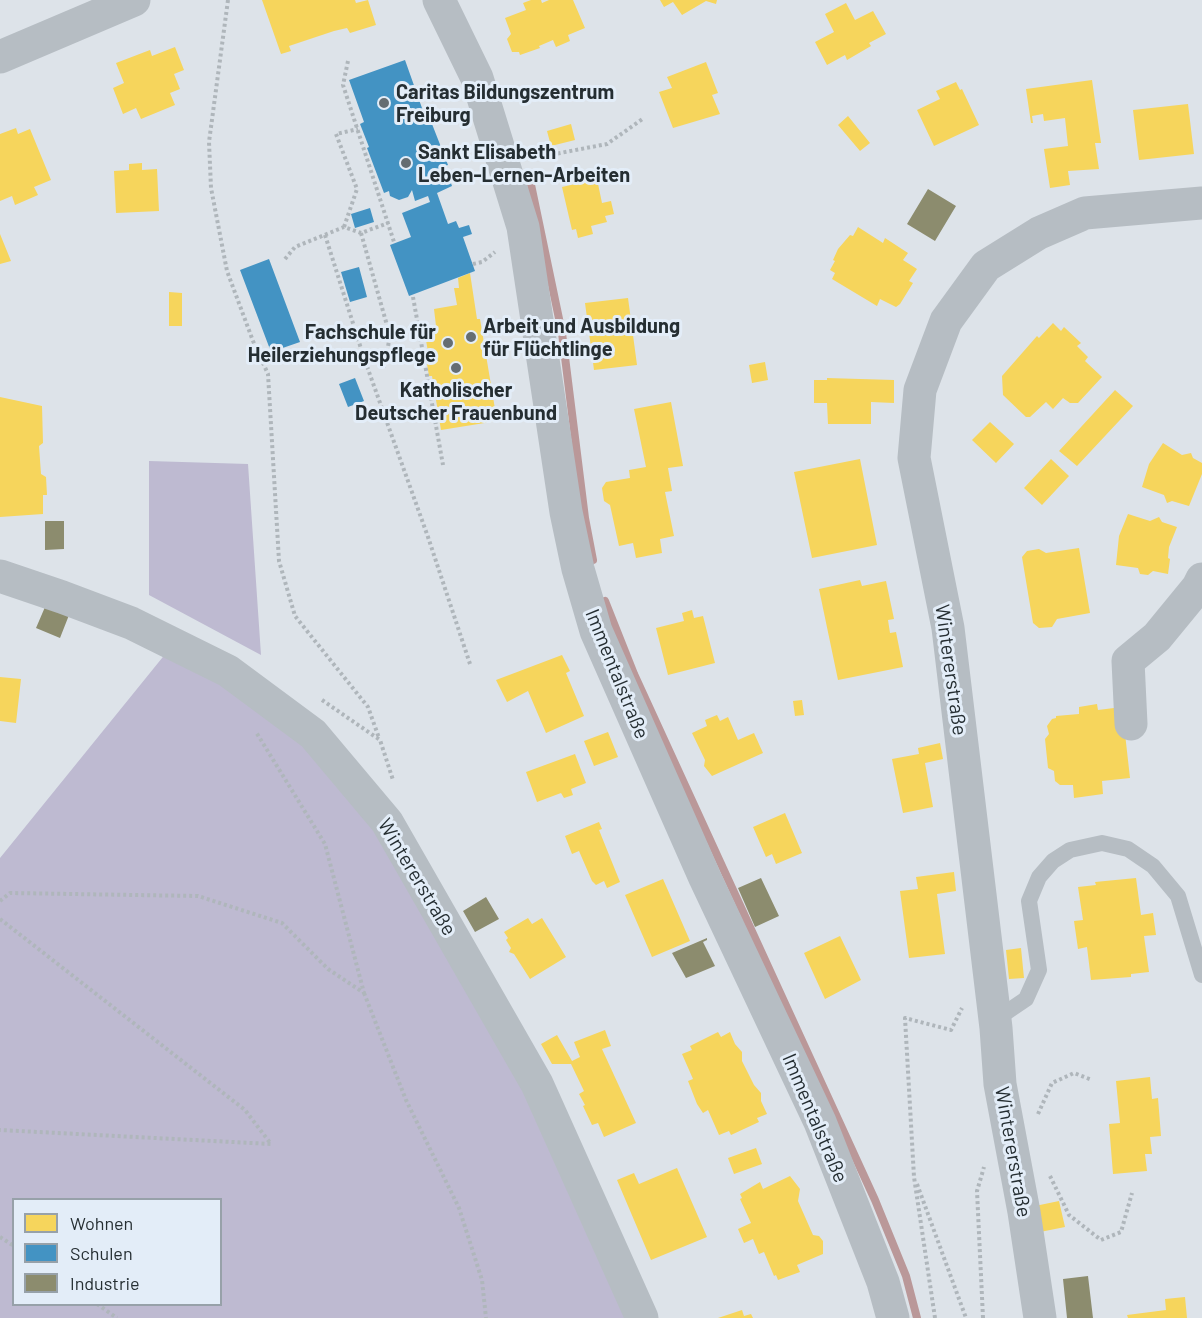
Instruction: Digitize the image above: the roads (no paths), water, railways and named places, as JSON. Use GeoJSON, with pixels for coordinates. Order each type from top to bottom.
{"type":"FeatureCollection","features":[{"type":"Feature","properties":{"kind":"street"},"geometry":{"type":"LineString","coordinates":[[0,57],[134,0]]}},
{"type":"Feature","properties":{"kind":"street","name":"Immentalstraße"},"geometry":{"type":"LineString","coordinates":[[439,0],[477,78],[523,227],[566,512],[578,569],[596,632],[705,878],[820,1122],[883,1282],[894,1318]]}},
{"type":"Feature","properties":{"kind":"street","name":"Wintererstraße"},"geometry":{"type":"LineString","coordinates":[[1040,1318],[1024,1212],[1000,1084],[995,1020],[948,628],[914,458],[920,390],[946,321],[986,266],[1039,233],[1085,213],[1202,203]]}},
{"type":"Feature","properties":{"kind":"street","name":"Wintererstraße"},"geometry":{"type":"LineString","coordinates":[[0,576],[131,623],[228,671],[313,734],[387,822],[537,1084],[642,1318]]}},
{"type":"Feature","properties":{"kind":"street"},"geometry":{"type":"LineString","coordinates":[[1131,724],[1128,661],[1157,638],[1202,579]]}},
{"type":"Feature","properties":{"kind":"lane"},"geometry":{"type":"LineString","coordinates":[[995,1020],[1026,999],[1039,970],[1029,901],[1039,877],[1053,861],[1070,850],[1102,843],[1128,849],[1153,866],[1178,896],[1202,975]]}},
{"type":"Feature","properties":{"kind":"waterway"},"geometry":{"type":"LineString","coordinates":[[529,175],[562,333],[585,518],[593,560]]}},
{"type":"Feature","properties":{"kind":"waterway"},"geometry":{"type":"LineString","coordinates":[[605,601],[634,674],[875,1200],[906,1276],[917,1318]]}},
{"type":"Feature","properties":{"kind":"place","name":"Caritas Bildungszentrum Freiburg"},"geometry":{"type":"Point","coordinates":[384,103]}},
{"type":"Feature","properties":{"kind":"place","name":"Sankt Elisabeth Leben-Lernen-Arbeiten"},"geometry":{"type":"Point","coordinates":[406,163]}},
{"type":"Feature","properties":{"kind":"place","name":"Arbeit und Ausbildung für Flüchtlinge"},"geometry":{"type":"Point","coordinates":[471,337]}},
{"type":"Feature","properties":{"kind":"place","name":"Fachschule für Heilerziehungspflege"},"geometry":{"type":"Point","coordinates":[448,343]}},
{"type":"Feature","properties":{"kind":"place","name":"Katholischer Deutscher Frauenbund"},"geometry":{"type":"Point","coordinates":[456,368]}}]}
